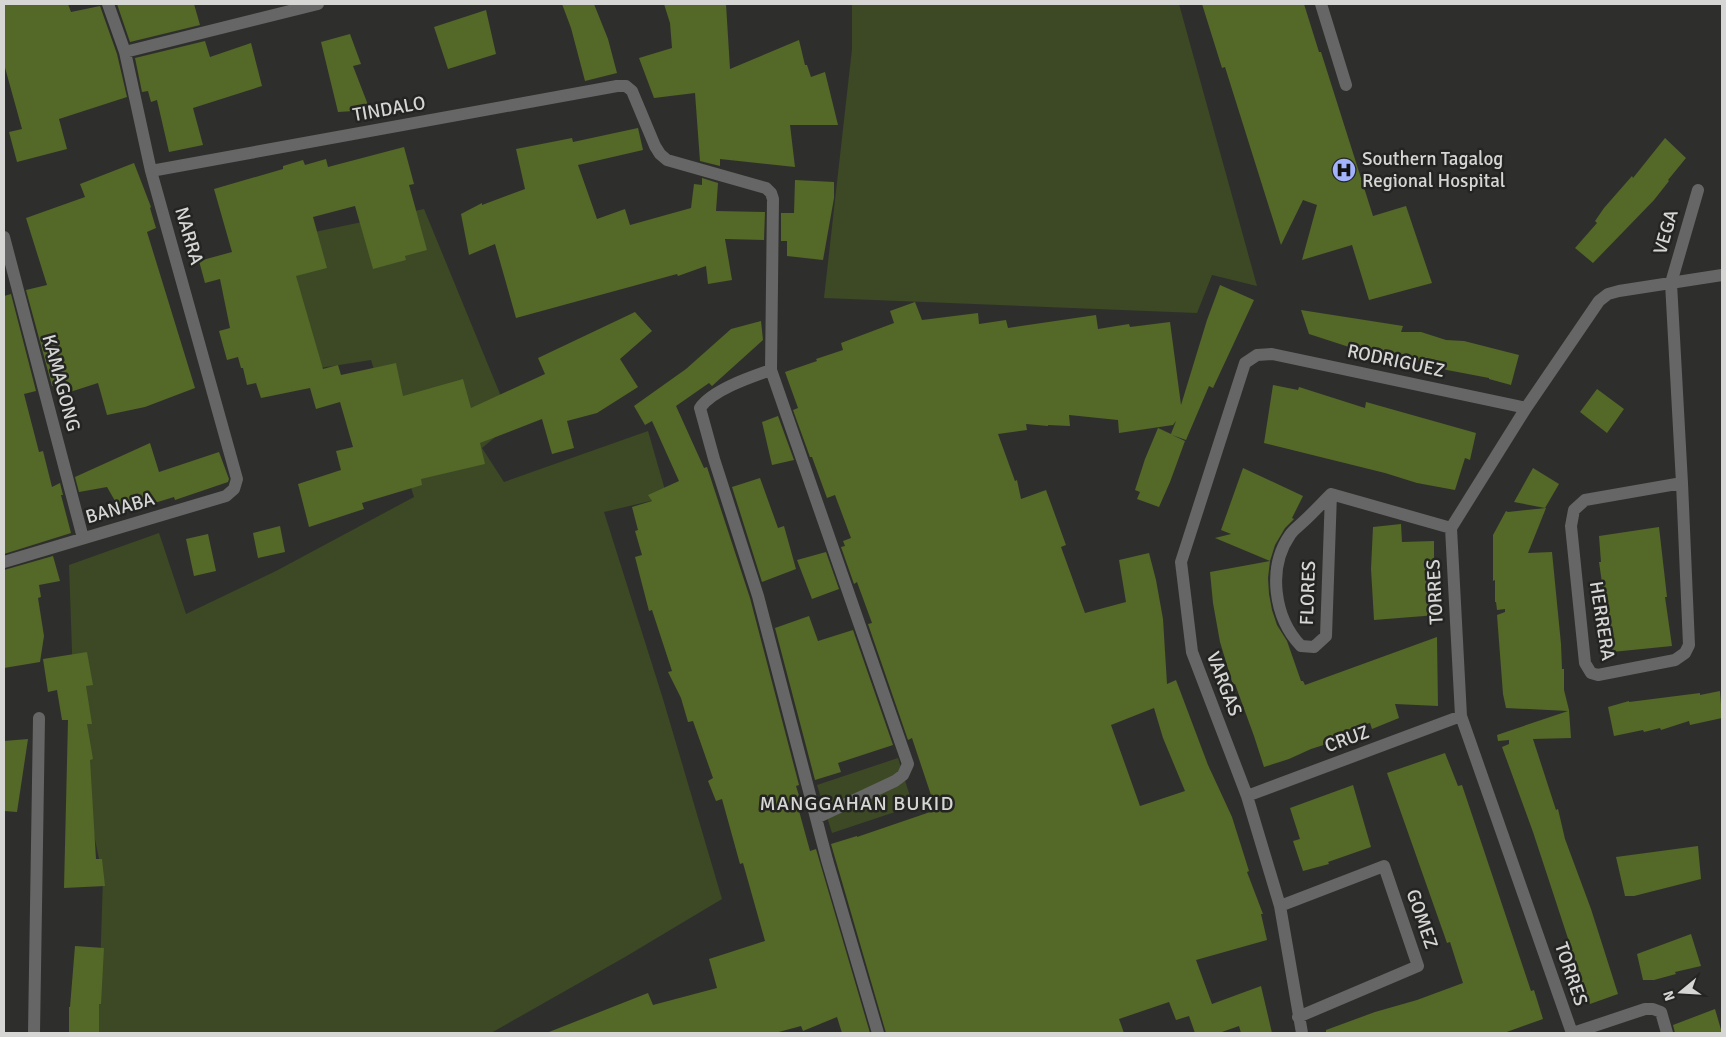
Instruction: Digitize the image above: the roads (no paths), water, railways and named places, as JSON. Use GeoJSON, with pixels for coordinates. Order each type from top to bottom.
{"type":"FeatureCollection","features":[{"type":"Feature","properties":{"kind":"street","name":"NARRA"},"geometry":{"type":"LineString","coordinates":[[108,4],[125,52],[151,171],[237,479]]}},
{"type":"Feature","properties":{"kind":"street"},"geometry":{"type":"LineString","coordinates":[[125,52],[318,4]]}},
{"type":"Feature","properties":{"kind":"street"},"geometry":{"type":"LineString","coordinates":[[1321,4],[1346,85]]}},
{"type":"Feature","properties":{"kind":"street","name":"TINDALO"},"geometry":{"type":"LineString","coordinates":[[151,171],[617,86],[626,86],[632,91],[655,146],[667,160],[766,188],[771,193],[773,199],[771,370]]}},
{"type":"Feature","properties":{"kind":"street","name":"VEGA"},"geometry":{"type":"LineString","coordinates":[[1670,283],[1698,190]]}},
{"type":"Feature","properties":{"kind":"street","name":"KAMAGONG"},"geometry":{"type":"LineString","coordinates":[[4,237],[83,538]]}},
{"type":"Feature","properties":{"kind":"street"},"geometry":{"type":"LineString","coordinates":[[1331,494],[1451,528],[1526,408],[1599,301],[1608,294],[1619,291],[1722,275]]}},
{"type":"Feature","properties":{"kind":"street","name":"HERRERA"},"geometry":{"type":"LineString","coordinates":[[1670,283],[1682,483],[1689,645],[1685,653],[1675,660],[1598,675],[1591,673],[1585,663],[1571,526],[1574,510],[1585,500],[1682,483]]}},
{"type":"Feature","properties":{"kind":"street","name":"RODRIGUEZ"},"geometry":{"type":"LineString","coordinates":[[1257,355],[1272,354],[1526,408]]}},
{"type":"Feature","properties":{"kind":"street","name":"VARGAS"},"geometry":{"type":"LineString","coordinates":[[1257,355],[1245,363],[1181,562],[1192,652],[1247,796],[1280,906],[1302,1033]]}},
{"type":"Feature","properties":{"kind":"street"},"geometry":{"type":"LineString","coordinates":[[816,818],[895,781],[903,775],[908,764],[771,370],[740,381],[704,402],[700,408],[714,459],[758,596],[826,860],[878,1033]]}},
{"type":"Feature","properties":{"kind":"street","name":"BANABA"},"geometry":{"type":"LineString","coordinates":[[4,562],[226,496],[234,489],[237,479]]}},
{"type":"Feature","properties":{"kind":"street","name":"FLORES"},"geometry":{"type":"LineString","coordinates":[[1331,494],[1326,636],[1314,647],[1301,646],[1292,637],[1279,604],[1274,578],[1280,554],[1290,535],[1331,494]]}},
{"type":"Feature","properties":{"kind":"street","name":"TORRES"},"geometry":{"type":"LineString","coordinates":[[1451,528],[1461,716],[1573,1033]]}},
{"type":"Feature","properties":{"kind":"street","name":"CRUZ"},"geometry":{"type":"LineString","coordinates":[[1247,796],[1461,716]]}},
{"type":"Feature","properties":{"kind":"street"},"geometry":{"type":"LineString","coordinates":[[34,1033],[39,718]]}},
{"type":"Feature","properties":{"kind":"street","name":"GOMEZ"},"geometry":{"type":"LineString","coordinates":[[1280,906],[1384,866],[1418,966],[1298,1017]]}},
{"type":"Feature","properties":{"kind":"street"},"geometry":{"type":"LineString","coordinates":[[1573,1033],[1646,1009],[1661,1012],[1667,1033]]}},
{"type":"Feature","properties":{"kind":"place","name":"Southern Tagalog Regional Hospital"},"geometry":{"type":"Point","coordinates":[1344,170]}},
{"type":"Feature","properties":{"kind":"district","name":"MANGGAHAN BUKID"},"geometry":{"type":"Point","coordinates":[857,803]}}]}
